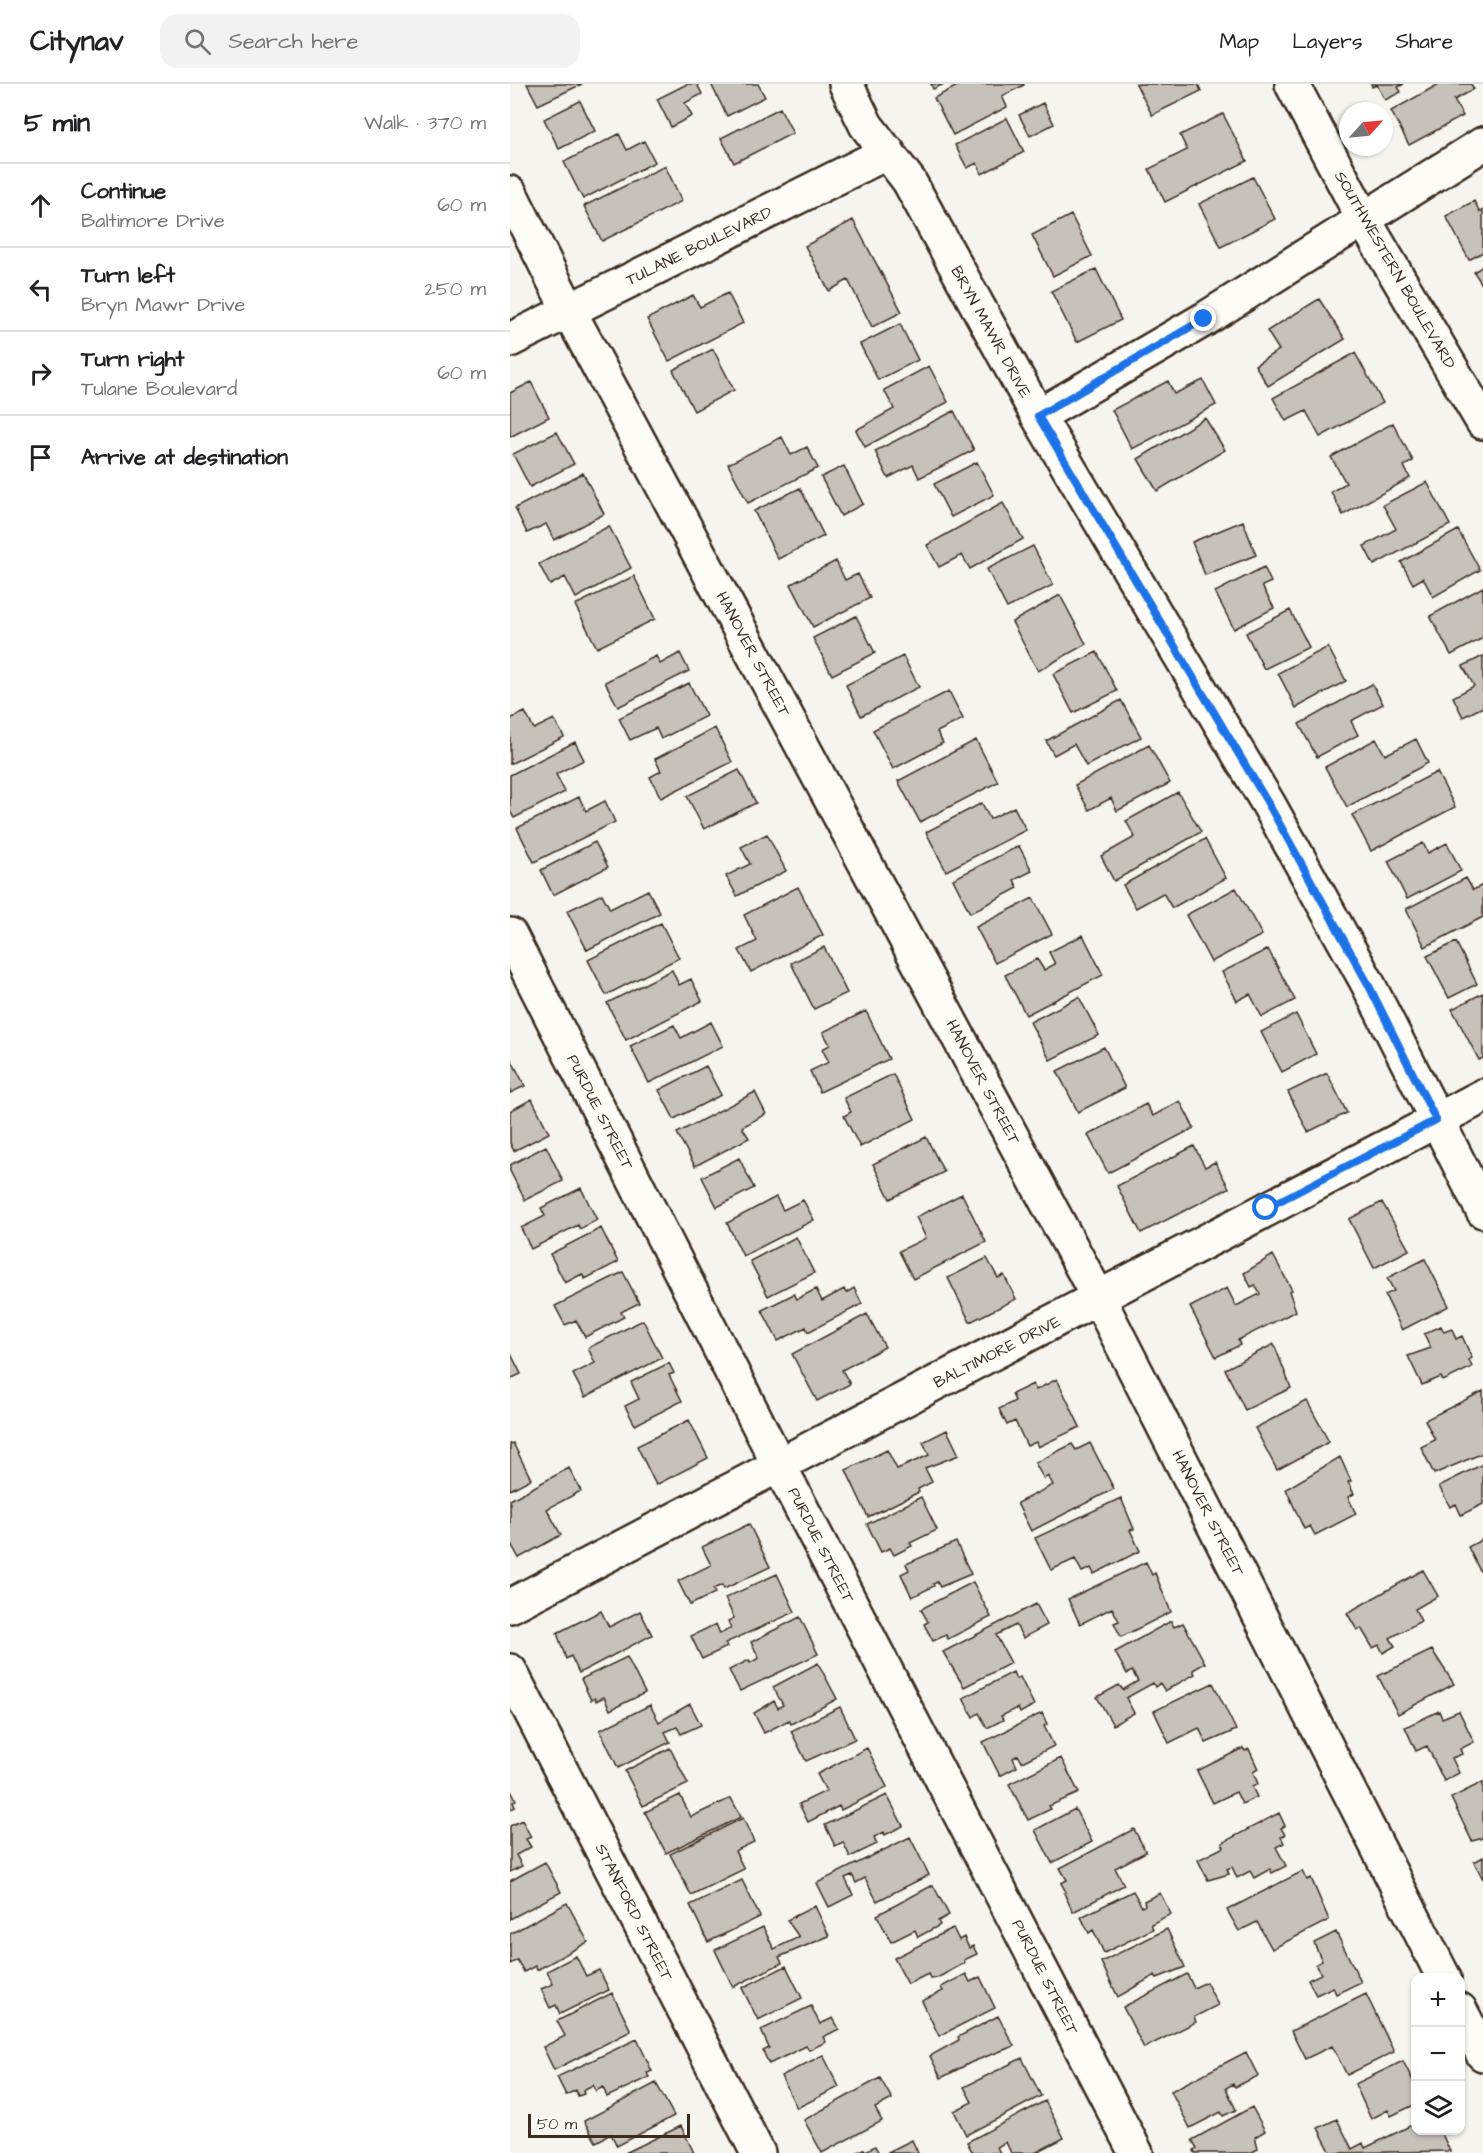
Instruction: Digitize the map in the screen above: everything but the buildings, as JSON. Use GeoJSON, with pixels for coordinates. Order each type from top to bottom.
{"type":"FeatureCollection","features":[{"type":"Feature","properties":{"kind":"street","name":"BRYN MAWR DRIVE"},"geometry":{"type":"LineString","coordinates":[[846,84],[866,125],[909,181],[1038,416],[1269,805],[1367,982],[1483,1211]]}},
{"type":"Feature","properties":{"kind":"street","name":"SOUTHWESTERN BOULEVARD"},"geometry":{"type":"LineString","coordinates":[[1292,84],[1364,220],[1483,422]]}},
{"type":"Feature","properties":{"kind":"street"},"geometry":{"type":"LineString","coordinates":[[1038,416],[1204,319],[1483,144]]}},
{"type":"Feature","properties":{"kind":"street","name":"TULANE BOULEVARD"},"geometry":{"type":"LineString","coordinates":[[510,340],[888,152]]}},
{"type":"Feature","properties":{"kind":"street","name":"HANOVER STREET"},"geometry":{"type":"LineString","coordinates":[[510,193],[569,311],[1099,1299],[1442,1973]]}},
{"type":"Feature","properties":{"kind":"street","name":"PURDUE STREET"},"geometry":{"type":"LineString","coordinates":[[510,935],[779,1465],[1136,2153]]}},
{"type":"Feature","properties":{"kind":"street","name":"BALTIMORE DRIVE"},"geometry":{"type":"LineString","coordinates":[[510,1606],[1099,1299],[1483,1095]]}},
{"type":"Feature","properties":{"kind":"street","name":"STANFORD STREET"},"geometry":{"type":"LineString","coordinates":[[510,1671],[758,2153]]}},
{"type":"Feature","properties":{"kind":"street"},"geometry":{"type":"LineString","coordinates":[[1465,2018],[1483,2054]]}},
{"type":"Feature","properties":{"kind":"route"},"geometry":{"type":"LineString","coordinates":[[1204,319],[1038,416],[1269,805],[1367,982],[1436,1120],[1266,1208]]}}]}
